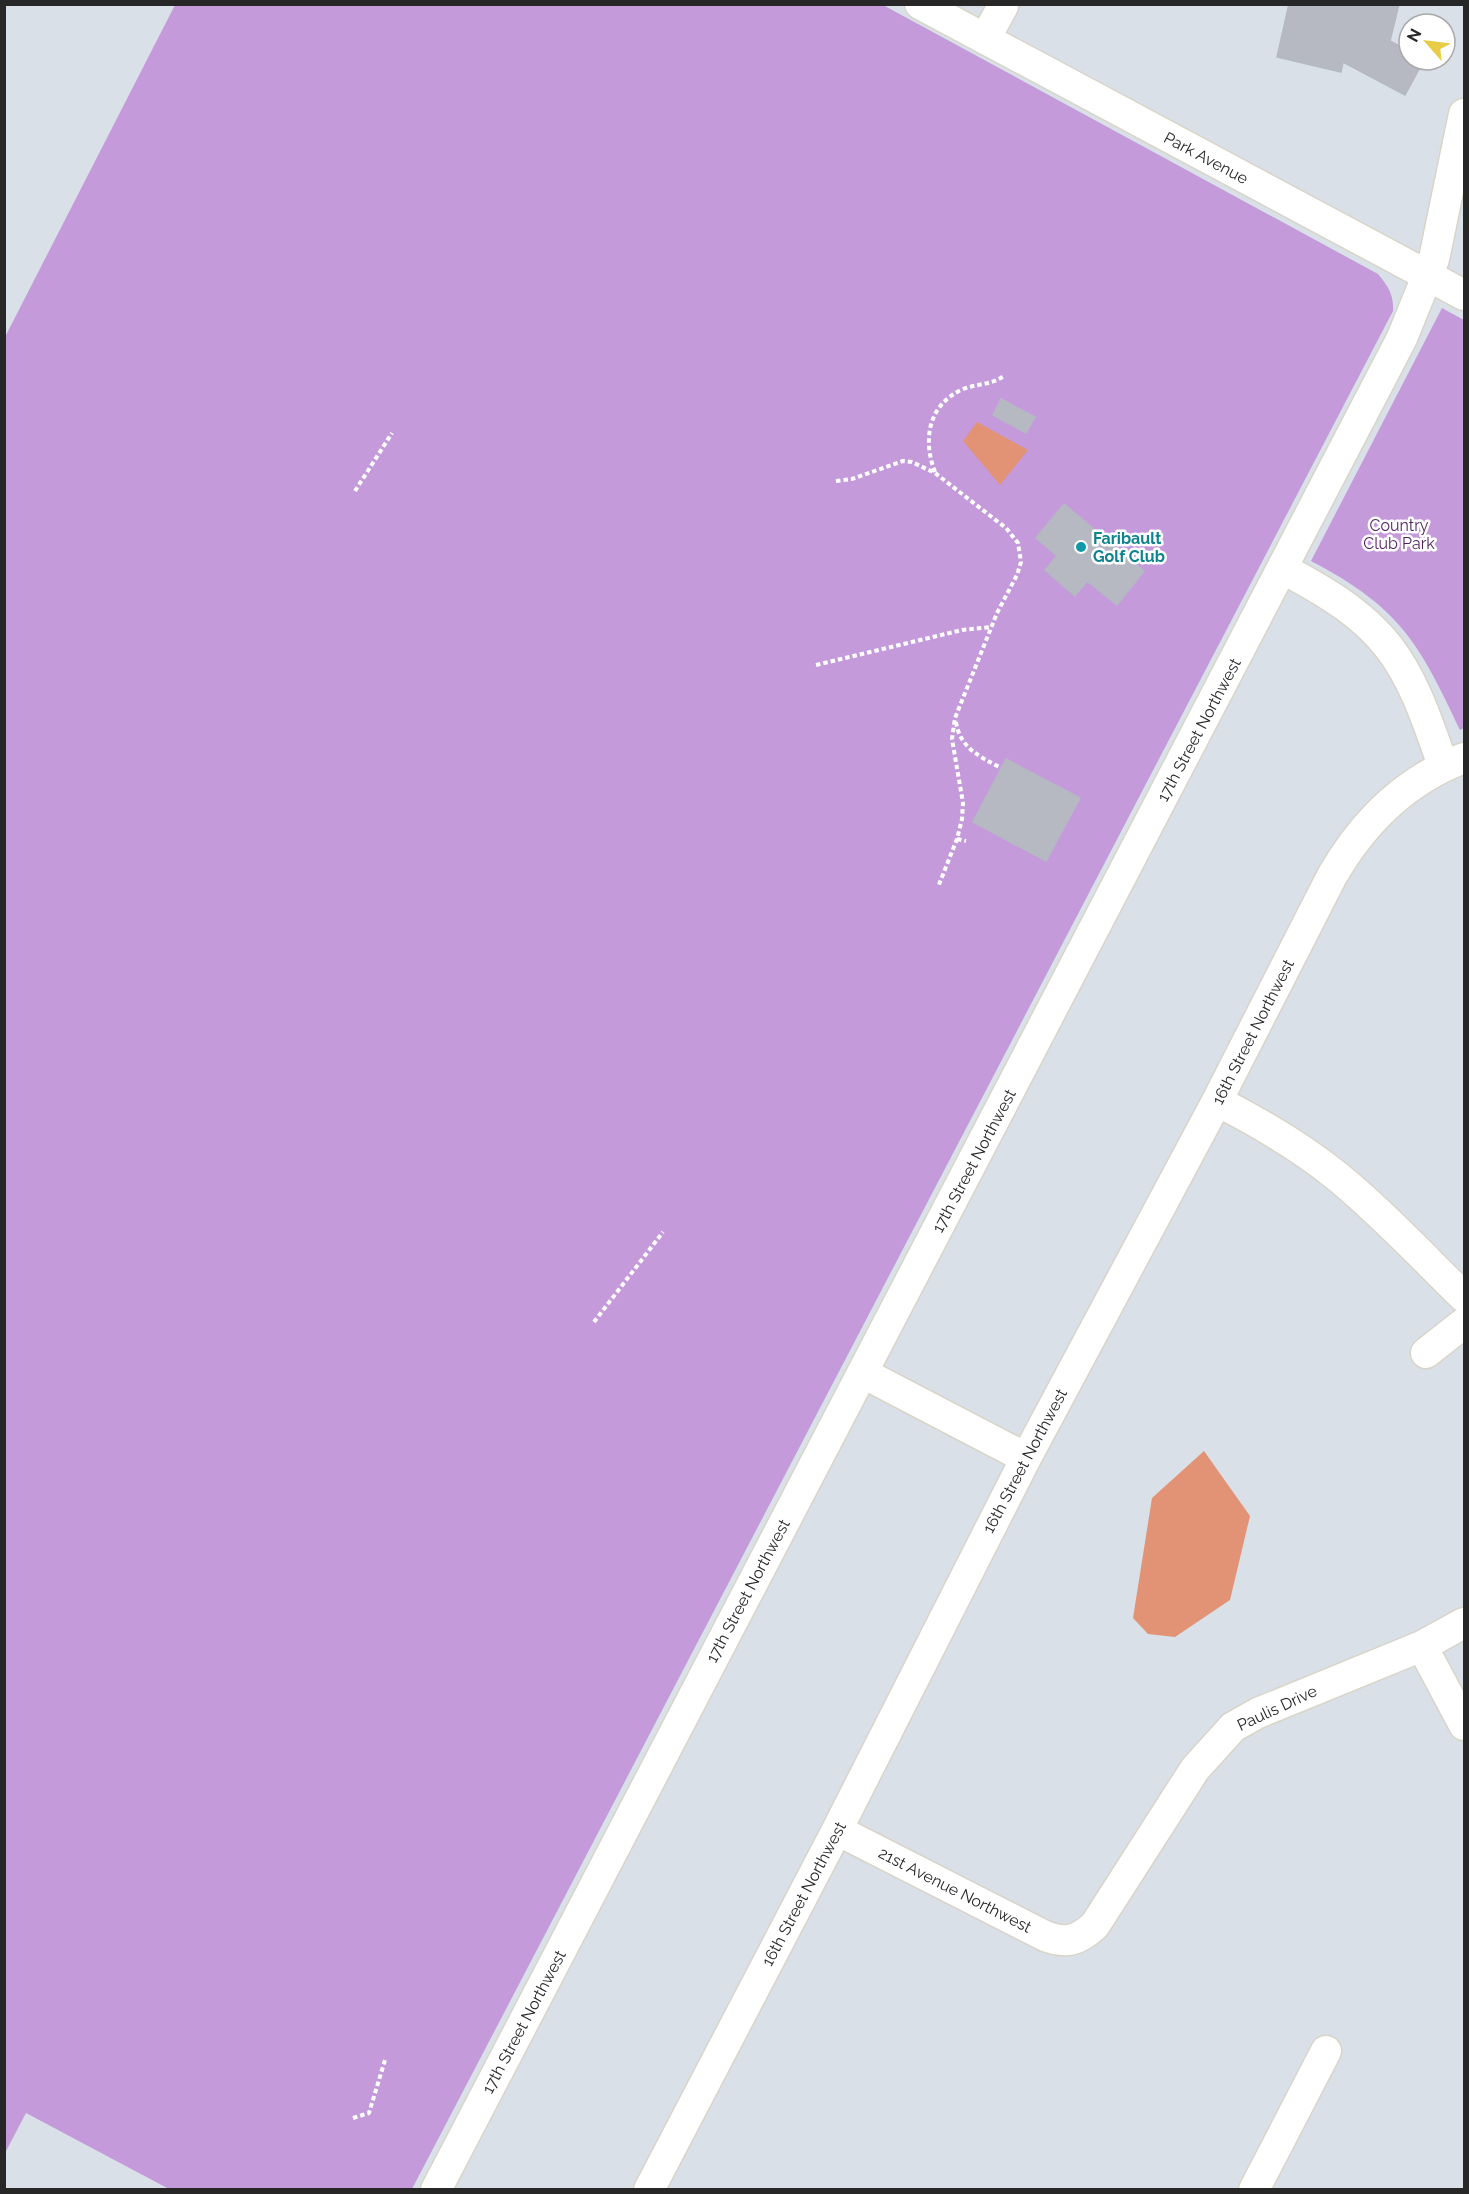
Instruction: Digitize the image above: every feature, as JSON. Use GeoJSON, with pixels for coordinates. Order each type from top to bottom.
{"type":"FeatureCollection","features":[{"type":"Feature","properties":{"kind":"street","name":"Park Avenue"},"geometry":{"type":"LineString","coordinates":[[920,4],[1464,296]]}},
{"type":"Feature","properties":{"kind":"street","name":"Park Avenue"},"geometry":{"type":"LineString","coordinates":[[938,4],[986,38]]}},
{"type":"Feature","properties":{"kind":"street"},"geometry":{"type":"LineString","coordinates":[[986,38],[1003,6]]}},
{"type":"Feature","properties":{"kind":"street","name":"17th Street Northwest"},"geometry":{"type":"LineString","coordinates":[[436,2190],[1402,338],[1428,276],[1460,165],[1464,114]]}},
{"type":"Feature","properties":{"kind":"street"},"geometry":{"type":"LineString","coordinates":[[1283,568],[1334,597],[1378,633],[1397,656],[1454,762]]}},
{"type":"Feature","properties":{"kind":"street","name":"16th Street Northwest"},"geometry":{"type":"LineString","coordinates":[[649,2190],[837,1830],[1026,1458],[1217,1101],[1332,876],[1353,842],[1388,803],[1454,762]]}},
{"type":"Feature","properties":{"kind":"street"},"geometry":{"type":"LineString","coordinates":[[1217,1101],[1287,1140],[1338,1177],[1376,1210],[1464,1298]]}},
{"type":"Feature","properties":{"kind":"street"},"geometry":{"type":"LineString","coordinates":[[1426,1353],[1464,1323]]}},
{"type":"Feature","properties":{"kind":"street"},"geometry":{"type":"LineString","coordinates":[[863,1373],[1026,1458]]}},
{"type":"Feature","properties":{"kind":"street","name":"Paulis Drive"},"geometry":{"type":"LineString","coordinates":[[1076,1940],[1095,1925],[1195,1769],[1233,1727],[1257,1713],[1422,1646],[1464,1623]]}},
{"type":"Feature","properties":{"kind":"street"},"geometry":{"type":"LineString","coordinates":[[1422,1646],[1464,1725]]}},
{"type":"Feature","properties":{"kind":"street","name":"21st Avenue Northwest"},"geometry":{"type":"LineString","coordinates":[[837,1830],[1045,1936],[1059,1941],[1076,1940]]}},
{"type":"Feature","properties":{"kind":"street"},"geometry":{"type":"LineString","coordinates":[[1259,2188],[1326,2050]]}},
{"type":"Feature","properties":{"kind":"path"},"geometry":{"type":"LineString","coordinates":[[935,473],[929,458],[927,435],[938,412],[959,391],[989,385],[1005,375]]}},
{"type":"Feature","properties":{"kind":"path"},"geometry":{"type":"LineString","coordinates":[[355,491],[392,433]]}},
{"type":"Feature","properties":{"kind":"path"},"geometry":{"type":"LineString","coordinates":[[836,481],[852,479],[903,461],[924,466],[1006,528],[1018,543],[1019,568],[991,627],[955,718],[952,739],[963,803],[957,839],[938,887]]}},
{"type":"Feature","properties":{"kind":"path"},"geometry":{"type":"LineString","coordinates":[[816,665],[962,630],[991,627]]}},
{"type":"Feature","properties":{"kind":"path"},"geometry":{"type":"LineString","coordinates":[[955,718],[957,733],[963,744],[972,753],[1001,768]]}},
{"type":"Feature","properties":{"kind":"path"},"geometry":{"type":"LineString","coordinates":[[957,839],[966,841]]}},
{"type":"Feature","properties":{"kind":"path"},"geometry":{"type":"LineString","coordinates":[[594,1322],[663,1232]]}},
{"type":"Feature","properties":{"kind":"path"},"geometry":{"type":"LineString","coordinates":[[353,2118],[369,2113],[385,2060]]}},
{"type":"Feature","properties":{"kind":"green space","name":"Faribault Golf Club"},"geometry":{"type":"Polygon","coordinates":[[[175,5],[883,5],[1378,274],[1390,291],[1393,305],[1393,311],[412,2189],[169,2189],[26,2113],[5,2153],[5,337],[175,5]]]}},
{"type":"Feature","properties":{"kind":"green space","name":"Country Club Park"},"geometry":{"type":"Polygon","coordinates":[[[1442,308],[1464,320],[1464,728],[1460,730],[1432,673],[1403,630],[1366,594],[1311,561],[1442,308]]]}},
{"type":"Feature","properties":{"kind":"shaded area"},"geometry":{"type":"Polygon","coordinates":[[[977,422],[1028,450],[1000,485],[963,441],[977,422]]]}},
{"type":"Feature","properties":{"kind":"shaded area"},"geometry":{"type":"Polygon","coordinates":[[[1204,1451],[1250,1516],[1230,1600],[1175,1637],[1148,1634],[1133,1618],[1152,1498],[1204,1451]]]}},
{"type":"Feature","properties":{"kind":"building"},"geometry":{"type":"Polygon","coordinates":[[[1289,4],[1399,4],[1390,41],[1397,45],[1397,72],[1417,72],[1405,95],[1343,62],[1341,72],[1277,57],[1289,4]]]}},
{"type":"Feature","properties":{"kind":"building"},"geometry":{"type":"Polygon","coordinates":[[[1001,399],[1035,417],[1026,433],[993,415],[1001,399]]]}},
{"type":"Feature","properties":{"kind":"building","name":"Faribault Golf Club"},"geometry":{"type":"Polygon","coordinates":[[[1064,504],[1144,571],[1117,605],[1087,581],[1075,596],[1045,570],[1057,556],[1036,538],[1064,504]]]}},
{"type":"Feature","properties":{"kind":"building"},"geometry":{"type":"Polygon","coordinates":[[[1006,759],[1080,798],[1046,861],[973,822],[1006,759]]]}},
{"type":"Feature","properties":{"kind":"place","name":"Faribault Golf Club"},"geometry":{"type":"Point","coordinates":[1081,547]}}]}
